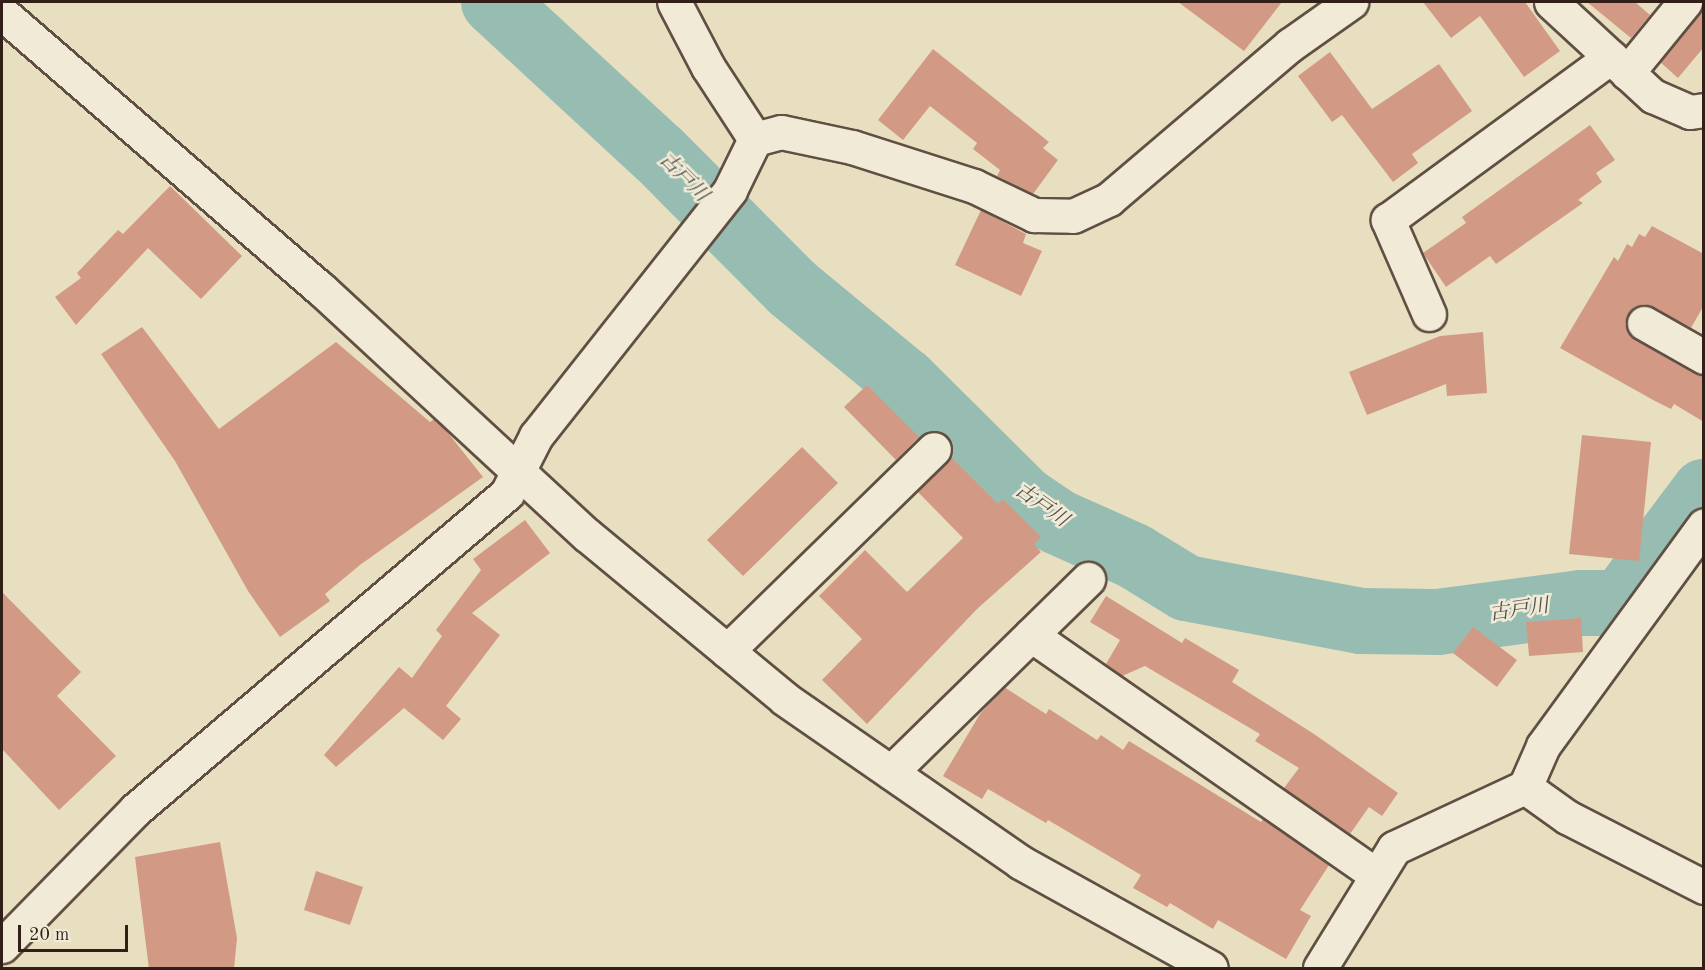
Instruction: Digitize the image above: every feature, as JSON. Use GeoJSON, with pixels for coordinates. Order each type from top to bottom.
{"type":"FeatureCollection","features":[{"type":"Feature","properties":{"kind":"street"},"geometry":{"type":"LineString","coordinates":[[674,2],[708,68],[755,139]]}},
{"type":"Feature","properties":{"kind":"street"},"geometry":{"type":"LineString","coordinates":[[2,946],[135,810],[480,520],[507,493],[536,436],[730,190],[755,139],[781,132],[852,147],[974,186],[1034,215],[1073,216],[1109,199],[1290,45],[1351,2]]}},
{"type":"Feature","properties":{"kind":"street"},"geometry":{"type":"LineString","coordinates":[[1551,2],[1653,96],[1690,112],[1704,110]]}},
{"type":"Feature","properties":{"kind":"street"},"geometry":{"type":"LineString","coordinates":[[1429,314],[1388,220],[1619,65],[1685,2]]}},
{"type":"Feature","properties":{"kind":"street"},"geometry":{"type":"LineString","coordinates":[[2,13],[321,289],[587,535],[785,699],[1020,862],[1211,969]]}},
{"type":"Feature","properties":{"kind":"street"},"geometry":{"type":"LineString","coordinates":[[1644,322],[1704,357]]}},
{"type":"Feature","properties":{"kind":"street"},"geometry":{"type":"LineString","coordinates":[[727,651],[934,449]]}},
{"type":"Feature","properties":{"kind":"street"},"geometry":{"type":"LineString","coordinates":[[1320,969],[1394,848],[1524,787],[1543,746],[1704,525]]}},
{"type":"Feature","properties":{"kind":"street"},"geometry":{"type":"LineString","coordinates":[[891,772],[1088,579]]}},
{"type":"Feature","properties":{"kind":"street"},"geometry":{"type":"LineString","coordinates":[[1031,635],[1376,875]]}},
{"type":"Feature","properties":{"kind":"street"},"geometry":{"type":"LineString","coordinates":[[1524,787],[1567,817],[1704,887]]}},
{"type":"Feature","properties":{"kind":"building"},"geometry":{"type":"Polygon","coordinates":[[[1178,2],[1282,2],[1244,51],[1178,2]]]}},
{"type":"Feature","properties":{"kind":"building"},"geometry":{"type":"Polygon","coordinates":[[[1423,2],[1525,2],[1560,51],[1524,77],[1480,16],[1451,38],[1423,2]]]}},
{"type":"Feature","properties":{"kind":"building"},"geometry":{"type":"Polygon","coordinates":[[[1587,2],[1635,2],[1650,15],[1631,38],[1587,2]]]}},
{"type":"Feature","properties":{"kind":"building"},"geometry":{"type":"Polygon","coordinates":[[[1704,5],[1704,47],[1678,78],[1660,62],[1704,5]]]}},
{"type":"Feature","properties":{"kind":"building"},"geometry":{"type":"Polygon","coordinates":[[[933,49],[1049,142],[1043,148],[1058,160],[1033,194],[997,176],[1000,170],[973,149],[977,143],[930,106],[903,140],[878,120],[933,49]]]}},
{"type":"Feature","properties":{"kind":"building"},"geometry":{"type":"Polygon","coordinates":[[[1330,52],[1372,109],[1439,64],[1472,111],[1412,154],[1418,163],[1393,182],[1342,115],[1332,122],[1298,76],[1330,52]]]}},
{"type":"Feature","properties":{"kind":"building"},"geometry":{"type":"Polygon","coordinates":[[[1590,125],[1615,160],[1596,173],[1602,182],[1578,200],[1583,203],[1496,264],[1490,256],[1446,287],[1423,253],[1466,223],[1462,217],[1590,125]]]}},
{"type":"Feature","properties":{"kind":"building"},"geometry":{"type":"Polygon","coordinates":[[[170,186],[242,256],[201,299],[148,248],[76,325],[55,297],[81,278],[77,273],[118,230],[123,234],[170,186]]]}},
{"type":"Feature","properties":{"kind":"building"},"geometry":{"type":"Polygon","coordinates":[[[981,210],[1026,234],[1023,243],[1042,251],[1021,296],[955,265],[981,210]]]}},
{"type":"Feature","properties":{"kind":"building"},"geometry":{"type":"Polygon","coordinates":[[[1652,226],[1704,254],[1704,305],[1691,328],[1644,304],[1634,307],[1625,324],[1635,339],[1704,376],[1704,422],[1674,404],[1671,409],[1655,401],[1560,348],[1614,257],[1618,261],[1627,244],[1632,247],[1639,234],[1645,237],[1652,226]]]}},
{"type":"Feature","properties":{"kind":"building"},"geometry":{"type":"Polygon","coordinates":[[[142,327],[219,429],[336,342],[430,422],[434,419],[445,429],[483,477],[360,565],[325,594],[330,601],[280,637],[248,591],[175,461],[101,354],[142,327]]]}},
{"type":"Feature","properties":{"kind":"building"},"geometry":{"type":"Polygon","coordinates":[[[1483,332],[1487,393],[1447,396],[1446,384],[1367,415],[1349,372],[1440,336],[1483,332]]]}},
{"type":"Feature","properties":{"kind":"building"},"geometry":{"type":"Polygon","coordinates":[[[867,385],[919,437],[896,460],[844,407],[867,385]]]}},
{"type":"Feature","properties":{"kind":"building"},"geometry":{"type":"Polygon","coordinates":[[[1582,435],[1651,442],[1639,561],[1569,554],[1582,435]]]}},
{"type":"Feature","properties":{"kind":"building"},"geometry":{"type":"Polygon","coordinates":[[[802,447],[838,483],[743,576],[707,540],[802,447]]]}},
{"type":"Feature","properties":{"kind":"building"},"geometry":{"type":"Polygon","coordinates":[[[952,458],[998,504],[1003,499],[1041,537],[1034,544],[1041,552],[977,609],[867,724],[822,680],[862,639],[819,596],[865,550],[907,592],[963,538],[918,492],[952,458]]]}},
{"type":"Feature","properties":{"kind":"building"},"geometry":{"type":"Polygon","coordinates":[[[525,520],[550,553],[472,613],[500,635],[446,706],[461,719],[443,740],[404,708],[336,767],[324,755],[399,667],[412,678],[442,636],[436,630],[481,570],[473,559],[525,520]]]}},
{"type":"Feature","properties":{"kind":"building"},"geometry":{"type":"Polygon","coordinates":[[[2,592],[81,672],[57,696],[116,756],[59,810],[2,749],[2,592]]]}},
{"type":"Feature","properties":{"kind":"building"},"geometry":{"type":"Polygon","coordinates":[[[1106,596],[1182,643],[1185,638],[1239,670],[1232,682],[1314,734],[1398,793],[1382,816],[1369,807],[1350,834],[1284,788],[1299,768],[1255,741],[1260,734],[1145,666],[1122,676],[1106,664],[1120,640],[1090,622],[1106,596]]]}},
{"type":"Feature","properties":{"kind":"building"},"geometry":{"type":"Polygon","coordinates":[[[1581,618],[1583,652],[1529,656],[1526,622],[1581,618]]]}},
{"type":"Feature","properties":{"kind":"building"},"geometry":{"type":"Polygon","coordinates":[[[1473,627],[1517,660],[1497,687],[1453,653],[1473,627]]]}},
{"type":"Feature","properties":{"kind":"building"},"geometry":{"type":"Polygon","coordinates":[[[1004,687],[1046,714],[1049,709],[1097,740],[1101,735],[1123,750],[1129,741],[1261,822],[1263,819],[1329,865],[1300,910],[1311,916],[1286,959],[1218,920],[1213,929],[1170,903],[1167,907],[1133,888],[1141,875],[1048,820],[1046,823],[988,789],[982,799],[943,776],[980,714],[1004,687]]]}},
{"type":"Feature","properties":{"kind":"building"},"geometry":{"type":"Polygon","coordinates":[[[220,842],[237,938],[234,969],[149,969],[135,857],[220,842]]]}},
{"type":"Feature","properties":{"kind":"building"},"geometry":{"type":"Polygon","coordinates":[[[316,871],[363,887],[350,925],[304,910],[316,871]]]}},
{"type":"Feature","properties":{"kind":"waterway","name":"古戸川"},"geometry":{"type":"LineString","coordinates":[[494,2],[659,154],[792,288],[905,381],[1024,499],[1058,522],[1134,556],[1186,588],[1361,621],[1438,622],[1580,603],[1621,603],[1704,492]]}}]}
